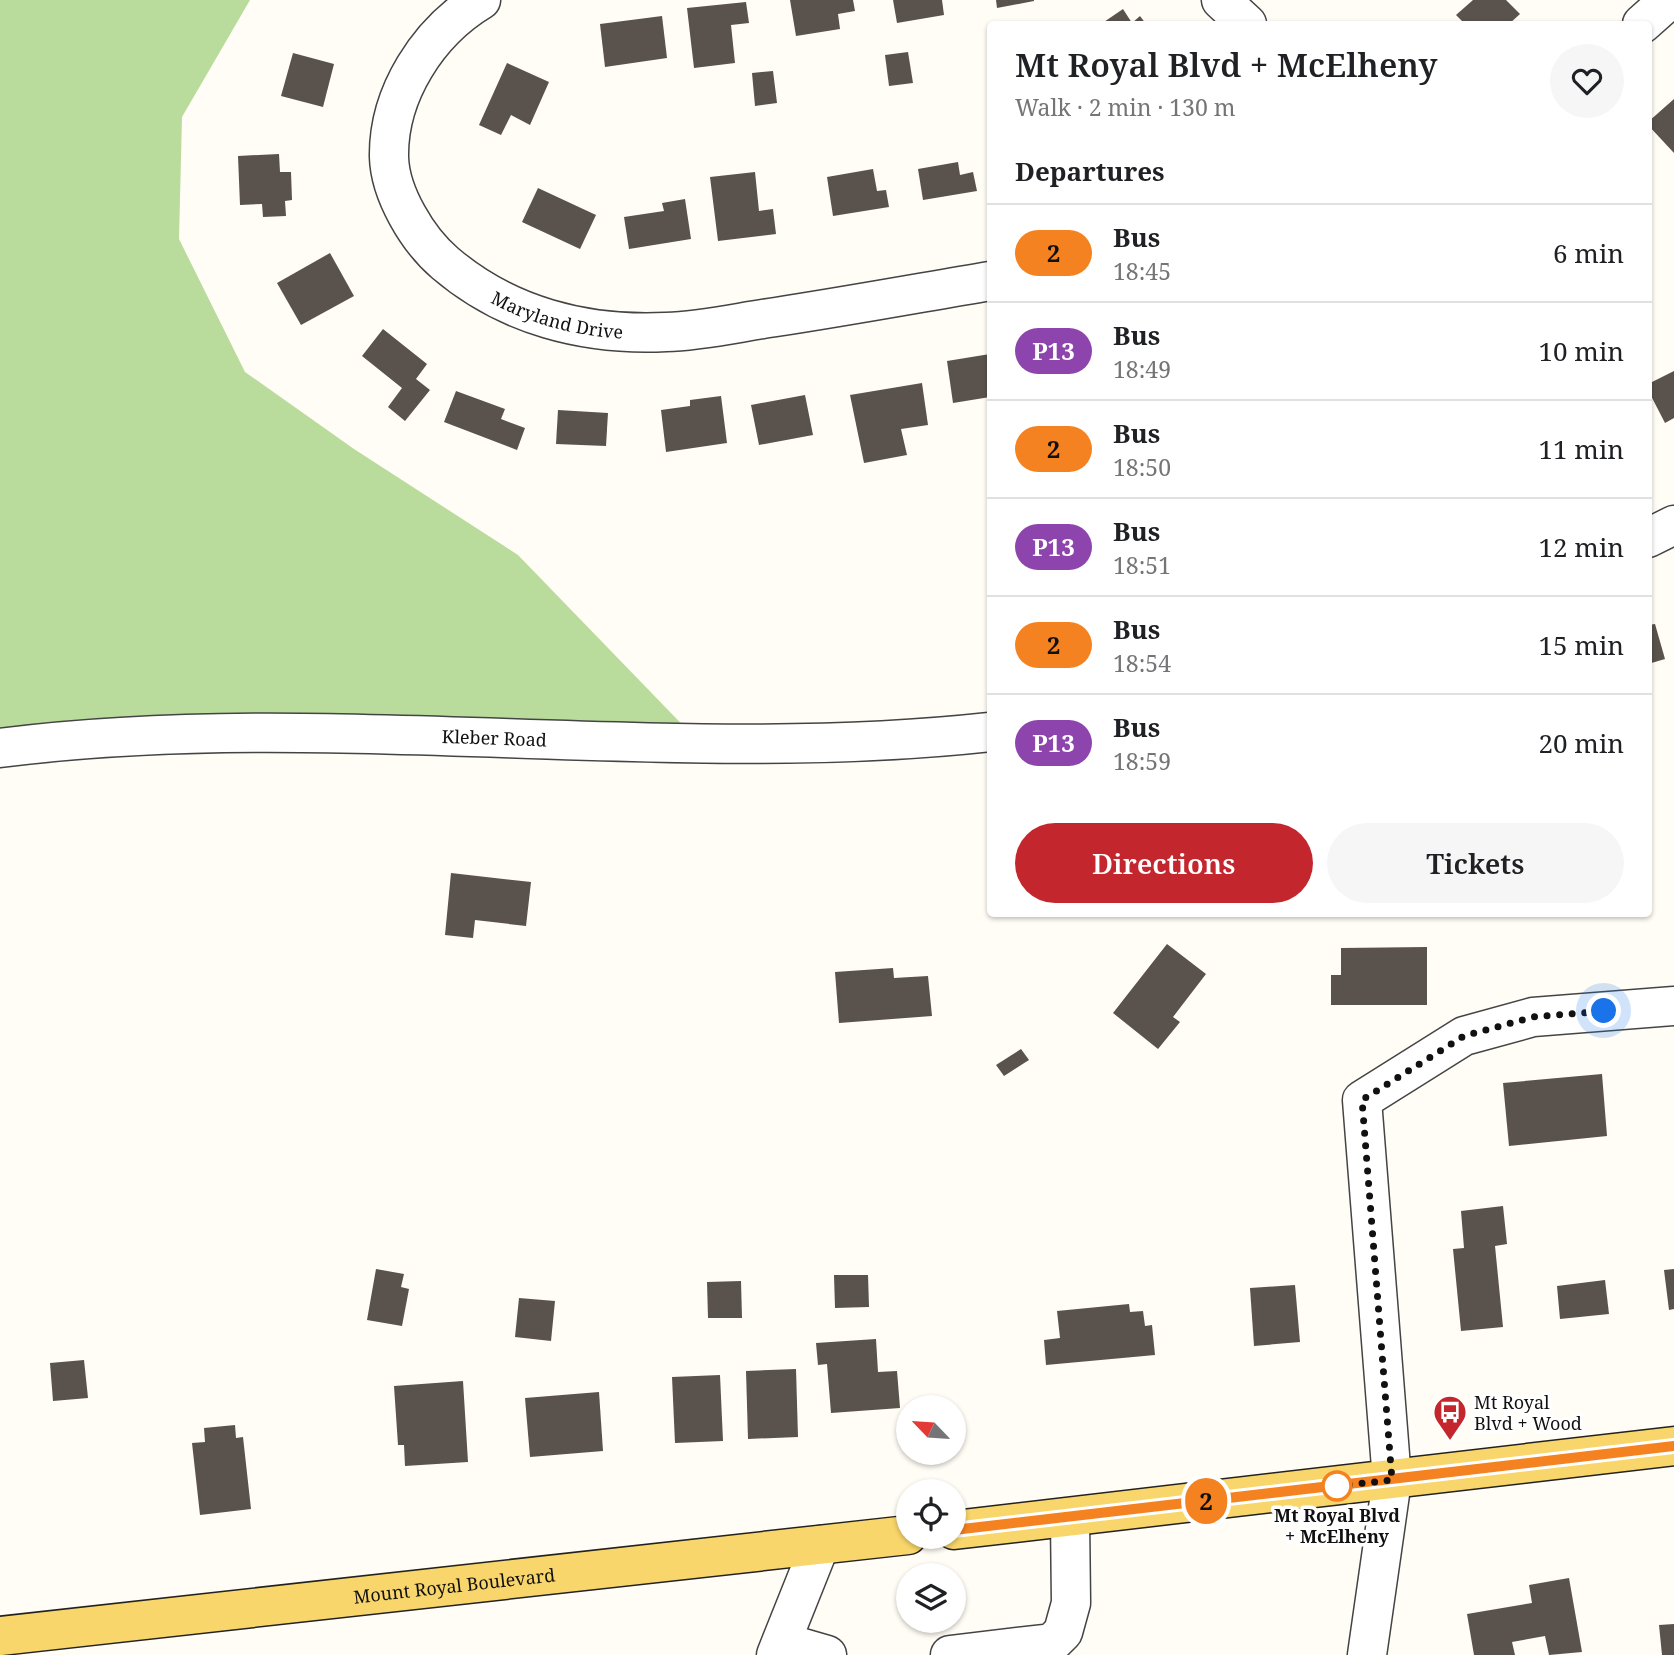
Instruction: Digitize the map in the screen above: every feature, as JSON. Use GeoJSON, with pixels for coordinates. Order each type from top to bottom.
{"type":"FeatureCollection","features":[{"type":"Feature","properties":{"kind":"main road"},"geometry":{"type":"LineString","coordinates":[[966,1529],[1674,1446]]}},
{"type":"Feature","properties":{"kind":"main road","name":"Mount Royal Boulevard"},"geometry":{"type":"LineString","coordinates":[[0,1636],[896,1536]]}},
{"type":"Feature","properties":{"kind":"street","name":"Maryland Drive"},"geometry":{"type":"LineString","coordinates":[[481,0],[466,9],[433,42],[410,75],[395,110],[389,141],[389,163],[406,214],[419,235],[438,257],[463,278],[494,298],[536,316],[572,326],[616,332],[669,332],[805,313],[987,282]]}},
{"type":"Feature","properties":{"kind":"street"},"geometry":{"type":"LineString","coordinates":[[1221,0],[1244,21]]}},
{"type":"Feature","properties":{"kind":"street"},"geometry":{"type":"LineString","coordinates":[[1645,21],[1669,0]]}},
{"type":"Feature","properties":{"kind":"street"},"geometry":{"type":"LineString","coordinates":[[1652,536],[1674,525]]}},
{"type":"Feature","properties":{"kind":"street","name":"Kleber Road"},"geometry":{"type":"LineString","coordinates":[[0,748],[105,737],[183,733],[324,732],[700,743],[947,737],[987,732]]}},
{"type":"Feature","properties":{"kind":"street"},"geometry":{"type":"LineString","coordinates":[[1367,1655],[1392,1480],[1362,1100],[1464,1036],[1533,1017],[1674,1006]]}},
{"type":"Feature","properties":{"kind":"street"},"geometry":{"type":"LineString","coordinates":[[950,1655],[1052,1643],[1063,1633],[1071,1603],[1070,1518]]}},
{"type":"Feature","properties":{"kind":"street"},"geometry":{"type":"LineString","coordinates":[[820,1545],[779,1648],[827,1655]]}},
{"type":"Feature","properties":{"kind":"green space"},"geometry":{"type":"Polygon","coordinates":[[[0,0],[250,0],[182,117],[179,239],[245,372],[354,449],[518,555],[700,743],[0,748],[0,0]]]}},
{"type":"Feature","properties":{"kind":"building"},"geometry":{"type":"Polygon","coordinates":[[[790,0],[853,0],[855,11],[838,14],[840,29],[796,36],[790,0]]]}},
{"type":"Feature","properties":{"kind":"building"},"geometry":{"type":"Polygon","coordinates":[[[893,0],[942,0],[944,15],[897,23],[893,0]]]}},
{"type":"Feature","properties":{"kind":"building"},"geometry":{"type":"Polygon","coordinates":[[[996,0],[1034,0],[1034,1],[997,8],[996,0]]]}},
{"type":"Feature","properties":{"kind":"building"},"geometry":{"type":"Polygon","coordinates":[[[1473,0],[1506,0],[1520,14],[1512,21],[1462,21],[1456,15],[1473,0]]]}},
{"type":"Feature","properties":{"kind":"building"},"geometry":{"type":"Polygon","coordinates":[[[746,2],[749,23],[731,25],[735,63],[694,68],[687,8],[746,2]]]}},
{"type":"Feature","properties":{"kind":"building"},"geometry":{"type":"Polygon","coordinates":[[[1123,9],[1131,21],[1105,21],[1123,9]]]}},
{"type":"Feature","properties":{"kind":"building"},"geometry":{"type":"Polygon","coordinates":[[[662,16],[667,58],[605,67],[600,24],[662,16]]]}},
{"type":"Feature","properties":{"kind":"building"},"geometry":{"type":"Polygon","coordinates":[[[908,52],[913,83],[889,86],[885,55],[908,52]]]}},
{"type":"Feature","properties":{"kind":"building"},"geometry":{"type":"Polygon","coordinates":[[[293,53],[334,64],[323,107],[281,96],[293,53]]]}},
{"type":"Feature","properties":{"kind":"building"},"geometry":{"type":"Polygon","coordinates":[[[507,63],[549,82],[530,125],[511,115],[501,135],[479,125],[507,63]]]}},
{"type":"Feature","properties":{"kind":"building"},"geometry":{"type":"Polygon","coordinates":[[[773,71],[777,103],[755,106],[752,73],[773,71]]]}},
{"type":"Feature","properties":{"kind":"building"},"geometry":{"type":"Polygon","coordinates":[[[1674,99],[1674,153],[1652,129],[1652,118],[1674,99]]]}},
{"type":"Feature","properties":{"kind":"building"},"geometry":{"type":"Polygon","coordinates":[[[279,154],[280,172],[291,172],[292,200],[285,201],[286,216],[263,217],[262,204],[240,205],[238,156],[279,154]]]}},
{"type":"Feature","properties":{"kind":"building"},"geometry":{"type":"Polygon","coordinates":[[[958,162],[960,175],[973,172],[977,191],[923,200],[918,169],[958,162]]]}},
{"type":"Feature","properties":{"kind":"building"},"geometry":{"type":"Polygon","coordinates":[[[873,169],[877,191],[886,190],[889,207],[833,216],[827,177],[873,169]]]}},
{"type":"Feature","properties":{"kind":"building"},"geometry":{"type":"Polygon","coordinates":[[[755,172],[759,211],[773,209],[776,234],[718,241],[710,177],[755,172]]]}},
{"type":"Feature","properties":{"kind":"building"},"geometry":{"type":"Polygon","coordinates":[[[538,188],[596,215],[580,249],[522,222],[538,188]]]}},
{"type":"Feature","properties":{"kind":"building"},"geometry":{"type":"Polygon","coordinates":[[[685,199],[691,239],[629,249],[624,217],[664,211],[662,203],[685,199]]]}},
{"type":"Feature","properties":{"kind":"building"},"geometry":{"type":"Polygon","coordinates":[[[330,253],[354,296],[301,325],[277,283],[330,253]]]}},
{"type":"Feature","properties":{"kind":"building"},"geometry":{"type":"Polygon","coordinates":[[[383,329],[427,364],[416,379],[430,390],[405,421],[388,407],[402,388],[362,356],[383,329]]]}},
{"type":"Feature","properties":{"kind":"building"},"geometry":{"type":"Polygon","coordinates":[[[987,354],[987,397],[953,403],[947,361],[987,354]]]}},
{"type":"Feature","properties":{"kind":"building"},"geometry":{"type":"Polygon","coordinates":[[[1674,371],[1674,418],[1665,423],[1652,398],[1652,382],[1674,371]]]}},
{"type":"Feature","properties":{"kind":"building"},"geometry":{"type":"Polygon","coordinates":[[[922,383],[928,425],[901,429],[907,455],[864,463],[850,395],[922,383]]]}},
{"type":"Feature","properties":{"kind":"building"},"geometry":{"type":"Polygon","coordinates":[[[456,391],[505,409],[501,419],[525,428],[517,450],[444,422],[456,391]]]}},
{"type":"Feature","properties":{"kind":"building"},"geometry":{"type":"Polygon","coordinates":[[[805,395],[813,435],[759,445],[751,405],[805,395]]]}},
{"type":"Feature","properties":{"kind":"building"},"geometry":{"type":"Polygon","coordinates":[[[721,396],[727,443],[666,452],[661,410],[690,406],[690,400],[721,396]]]}},
{"type":"Feature","properties":{"kind":"building"},"geometry":{"type":"Polygon","coordinates":[[[558,410],[608,413],[606,446],[556,444],[558,410]]]}},
{"type":"Feature","properties":{"kind":"building"},"geometry":{"type":"Polygon","coordinates":[[[1652,624],[1655,624],[1665,659],[1652,663],[1652,624]]]}},
{"type":"Feature","properties":{"kind":"building"},"geometry":{"type":"Polygon","coordinates":[[[451,873],[531,882],[526,926],[475,920],[473,938],[445,935],[451,873]]]}},
{"type":"Feature","properties":{"kind":"building"},"geometry":{"type":"Polygon","coordinates":[[[1167,944],[1206,974],[1173,1017],[1180,1022],[1158,1049],[1113,1013],[1167,944]]]}},
{"type":"Feature","properties":{"kind":"building"},"geometry":{"type":"Polygon","coordinates":[[[1427,947],[1427,1005],[1331,1005],[1331,975],[1341,975],[1341,948],[1427,947]]]}},
{"type":"Feature","properties":{"kind":"building"},"geometry":{"type":"Polygon","coordinates":[[[893,968],[894,978],[928,976],[932,1016],[839,1023],[835,972],[893,968]]]}},
{"type":"Feature","properties":{"kind":"building"},"geometry":{"type":"Polygon","coordinates":[[[1021,1049],[1029,1060],[1004,1076],[996,1065],[1021,1049]]]}},
{"type":"Feature","properties":{"kind":"building"},"geometry":{"type":"Polygon","coordinates":[[[1602,1074],[1607,1136],[1509,1146],[1503,1083],[1602,1074]]]}},
{"type":"Feature","properties":{"kind":"building"},"geometry":{"type":"Polygon","coordinates":[[[1503,1206],[1507,1244],[1495,1246],[1503,1327],[1461,1331],[1453,1249],[1464,1248],[1461,1211],[1503,1206]]]}},
{"type":"Feature","properties":{"kind":"building"},"geometry":{"type":"Polygon","coordinates":[[[376,1269],[404,1274],[401,1287],[409,1289],[402,1326],[367,1320],[376,1269]]]}},
{"type":"Feature","properties":{"kind":"building"},"geometry":{"type":"Polygon","coordinates":[[[1674,1269],[1674,1309],[1669,1310],[1664,1270],[1674,1269]]]}},
{"type":"Feature","properties":{"kind":"building"},"geometry":{"type":"Polygon","coordinates":[[[834,1275],[868,1275],[869,1307],[835,1308],[834,1275]]]}},
{"type":"Feature","properties":{"kind":"building"},"geometry":{"type":"Polygon","coordinates":[[[1605,1280],[1609,1314],[1560,1319],[1557,1286],[1605,1280]]]}},
{"type":"Feature","properties":{"kind":"building"},"geometry":{"type":"Polygon","coordinates":[[[741,1281],[742,1318],[708,1318],[707,1282],[741,1281]]]}},
{"type":"Feature","properties":{"kind":"building"},"geometry":{"type":"Polygon","coordinates":[[[1295,1285],[1300,1342],[1254,1346],[1250,1288],[1295,1285]]]}},
{"type":"Feature","properties":{"kind":"building"},"geometry":{"type":"Polygon","coordinates":[[[519,1298],[555,1301],[551,1341],[515,1337],[519,1298]]]}},
{"type":"Feature","properties":{"kind":"building"},"geometry":{"type":"Polygon","coordinates":[[[1129,1304],[1130,1312],[1143,1311],[1145,1326],[1152,1325],[1155,1355],[1046,1365],[1044,1340],[1060,1338],[1057,1311],[1129,1304]]]}},
{"type":"Feature","properties":{"kind":"building"},"geometry":{"type":"Polygon","coordinates":[[[876,1339],[878,1372],[897,1371],[899,1395],[896,1395],[896,1408],[831,1413],[827,1364],[818,1365],[816,1343],[876,1339]]]}},
{"type":"Feature","properties":{"kind":"building"},"geometry":{"type":"Polygon","coordinates":[[[84,1360],[88,1398],[53,1401],[50,1363],[84,1360]]]}},
{"type":"Feature","properties":{"kind":"building"},"geometry":{"type":"Polygon","coordinates":[[[796,1369],[798,1437],[748,1439],[746,1371],[796,1369]]]}},
{"type":"Feature","properties":{"kind":"building"},"geometry":{"type":"Polygon","coordinates":[[[720,1375],[723,1441],[675,1443],[672,1377],[720,1375]]]}},
{"type":"Feature","properties":{"kind":"building"},"geometry":{"type":"Polygon","coordinates":[[[463,1381],[468,1462],[405,1466],[404,1445],[398,1445],[394,1386],[463,1381]]]}},
{"type":"Feature","properties":{"kind":"building"},"geometry":{"type":"Polygon","coordinates":[[[599,1392],[603,1451],[530,1457],[525,1398],[599,1392]]]}},
{"type":"Feature","properties":{"kind":"building"},"geometry":{"type":"Polygon","coordinates":[[[235,1425],[236,1438],[243,1437],[251,1509],[200,1515],[192,1443],[205,1442],[204,1428],[235,1425]]]}},
{"type":"Feature","properties":{"kind":"building"},"geometry":{"type":"Polygon","coordinates":[[[1569,1578],[1582,1652],[1549,1655],[1545,1636],[1512,1642],[1515,1655],[1474,1655],[1467,1614],[1532,1603],[1529,1585],[1569,1578]]]}},
{"type":"Feature","properties":{"kind":"building"},"geometry":{"type":"Polygon","coordinates":[[[1674,1624],[1674,1655],[1662,1655],[1659,1625],[1674,1624]]]}},
{"type":"Feature","properties":{"kind":"bus line","name":"2"},"geometry":{"type":"LineString","coordinates":[[966,1529],[1674,1446]]}},
{"type":"Feature","properties":{"kind":"place","name":"Mt Royal Blvd + Wood"},"geometry":{"type":"Point","coordinates":[1450,1442]}},
{"type":"Feature","properties":{"kind":"place","name":"Mt Royal Blvd + McElheny"},"geometry":{"type":"Point","coordinates":[1337,1486]}},
{"type":"Feature","properties":{"kind":"route"},"geometry":{"type":"LineString","coordinates":[[1337,1486],[1392,1480],[1362,1100],[1464,1036],[1533,1017],[1604,1011]]}}]}
